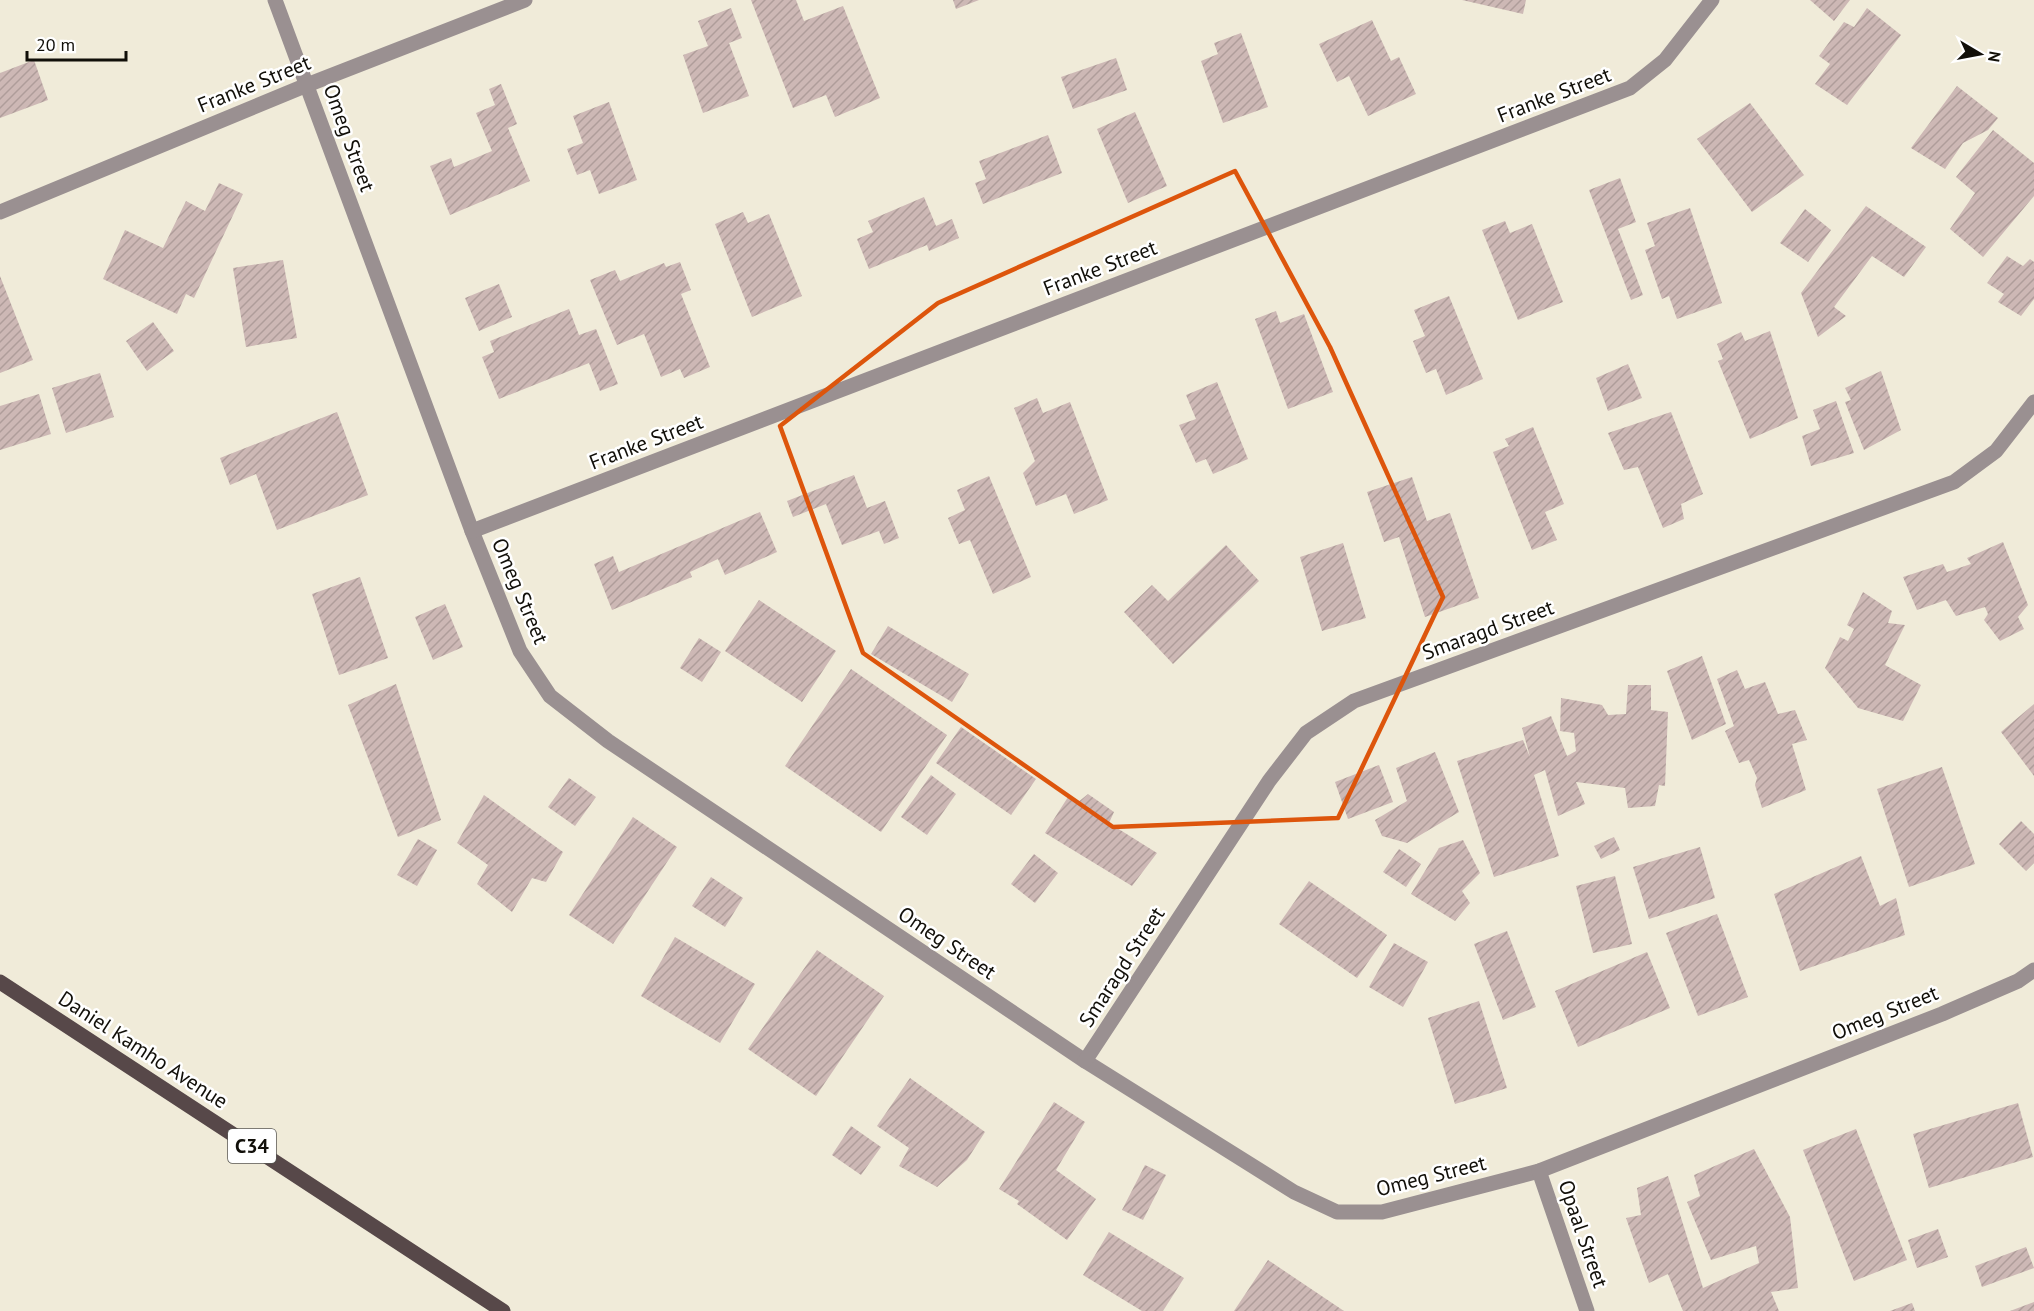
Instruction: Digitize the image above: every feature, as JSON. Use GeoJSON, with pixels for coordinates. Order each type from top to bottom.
{"type":"FeatureCollection","features":[{"type":"Feature","properties":{"kind":"main road","name":"Daniel Kamho Avenue"},"geometry":{"type":"LineString","coordinates":[[0,982],[503,1311]]}},
{"type":"Feature","properties":{"kind":"street","name":"Omeg Street"},"geometry":{"type":"LineString","coordinates":[[275,0],[472,531],[520,651],[550,696],[608,741],[1085,1061],[1294,1192],[1337,1212],[1382,1212],[1539,1171],[1942,1014],[2018,981],[2034,970]]}},
{"type":"Feature","properties":{"kind":"street","name":"Franke Street"},"geometry":{"type":"LineString","coordinates":[[0,212],[307,85],[525,0]]}},
{"type":"Feature","properties":{"kind":"street","name":"Franke Street"},"geometry":{"type":"LineString","coordinates":[[472,531],[1630,88],[1665,60],[1712,0]]}},
{"type":"Feature","properties":{"kind":"street","name":"Smaragd Street"},"geometry":{"type":"LineString","coordinates":[[1085,1061],[1269,781],[1306,733],[1354,701],[1954,482],[1996,451],[2034,402]]}},
{"type":"Feature","properties":{"kind":"street","name":"Opaal Street"},"geometry":{"type":"LineString","coordinates":[[1539,1171],[1587,1311]]}},
{"type":"Feature","properties":{"kind":"highlighted area"},"geometry":{"type":"Polygon","coordinates":[[[1235,171],[1330,347],[1443,597],[1338,818],[1113,827],[863,653],[780,426],[938,303],[1235,171]]]}},
{"type":"Feature","properties":{"kind":"building"},"geometry":{"type":"Polygon","coordinates":[[[751,0],[796,0],[804,21],[843,6],[880,98],[835,117],[826,95],[793,108],[751,0]]]}},
{"type":"Feature","properties":{"kind":"building"},"geometry":{"type":"Polygon","coordinates":[[[953,0],[979,0],[956,9],[953,0]]]}},
{"type":"Feature","properties":{"kind":"building"},"geometry":{"type":"Polygon","coordinates":[[[1462,0],[1526,0],[1523,14],[1462,0]]]}},
{"type":"Feature","properties":{"kind":"building"},"geometry":{"type":"Polygon","coordinates":[[[1810,0],[1850,0],[1834,21],[1810,0]]]}},
{"type":"Feature","properties":{"kind":"building"},"geometry":{"type":"Polygon","coordinates":[[[731,8],[742,38],[729,43],[749,96],[703,113],[683,55],[708,46],[698,21],[731,8]]]}},
{"type":"Feature","properties":{"kind":"building"},"geometry":{"type":"Polygon","coordinates":[[[1867,8],[1901,35],[1847,105],[1815,84],[1830,64],[1819,56],[1844,22],[1854,27],[1867,8]]]}},
{"type":"Feature","properties":{"kind":"building"},"geometry":{"type":"Polygon","coordinates":[[[1372,20],[1391,61],[1399,57],[1416,94],[1368,116],[1349,76],[1337,82],[1319,44],[1372,20]]]}},
{"type":"Feature","properties":{"kind":"building"},"geometry":{"type":"Polygon","coordinates":[[[1241,33],[1268,107],[1223,123],[1201,61],[1218,54],[1214,43],[1241,33]]]}},
{"type":"Feature","properties":{"kind":"building"},"geometry":{"type":"Polygon","coordinates":[[[1116,58],[1127,90],[1073,109],[1061,77],[1116,58]]]}},
{"type":"Feature","properties":{"kind":"building"},"geometry":{"type":"Polygon","coordinates":[[[34,60],[48,100],[0,118],[0,73],[34,60]]]}},
{"type":"Feature","properties":{"kind":"building"},"geometry":{"type":"Polygon","coordinates":[[[501,84],[517,124],[508,128],[530,181],[450,215],[430,166],[451,158],[454,167],[492,151],[476,113],[495,105],[489,89],[501,84]]]}},
{"type":"Feature","properties":{"kind":"building"},"geometry":{"type":"Polygon","coordinates":[[[1957,86],[1998,118],[1988,130],[1963,143],[1945,169],[1911,148],[1957,86]]]}},
{"type":"Feature","properties":{"kind":"building"},"geometry":{"type":"Polygon","coordinates":[[[609,102],[637,180],[599,194],[590,170],[577,175],[567,149],[583,143],[573,116],[609,102]]]}},
{"type":"Feature","properties":{"kind":"building"},"geometry":{"type":"Polygon","coordinates":[[[1750,103],[1804,175],[1752,212],[1697,139],[1750,103]]]}},
{"type":"Feature","properties":{"kind":"building"},"geometry":{"type":"Polygon","coordinates":[[[1135,112],[1167,186],[1128,203],[1097,129],[1135,112]]]}},
{"type":"Feature","properties":{"kind":"building"},"geometry":{"type":"Polygon","coordinates":[[[1993,130],[2034,163],[2034,196],[1983,257],[1950,229],[1975,193],[1956,177],[1993,130]]]}},
{"type":"Feature","properties":{"kind":"building"},"geometry":{"type":"Polygon","coordinates":[[[1048,135],[1062,173],[983,204],[975,183],[986,179],[979,161],[1048,135]]]}},
{"type":"Feature","properties":{"kind":"building"},"geometry":{"type":"Polygon","coordinates":[[[1620,178],[1636,222],[1618,229],[1643,295],[1631,300],[1589,190],[1620,178]]]}},
{"type":"Feature","properties":{"kind":"building"},"geometry":{"type":"Polygon","coordinates":[[[219,183],[243,194],[194,298],[186,294],[177,314],[103,279],[125,230],[163,248],[186,201],[205,211],[219,183]]]}},
{"type":"Feature","properties":{"kind":"building"},"geometry":{"type":"Polygon","coordinates":[[[924,197],[936,226],[952,219],[959,238],[929,251],[927,245],[869,269],[857,239],[873,232],[868,221],[924,197]]]}},
{"type":"Feature","properties":{"kind":"building"},"geometry":{"type":"Polygon","coordinates":[[[1866,206],[1926,247],[1904,277],[1872,256],[1834,307],[1846,316],[1818,337],[1801,293],[1866,206]]]}},
{"type":"Feature","properties":{"kind":"building"},"geometry":{"type":"Polygon","coordinates":[[[1690,208],[1722,303],[1677,319],[1669,296],[1662,299],[1645,250],[1655,246],[1647,223],[1690,208]]]}},
{"type":"Feature","properties":{"kind":"building"},"geometry":{"type":"Polygon","coordinates":[[[1805,209],[1831,230],[1808,262],[1780,243],[1805,209]]]}},
{"type":"Feature","properties":{"kind":"building"},"geometry":{"type":"Polygon","coordinates":[[[743,212],[748,223],[769,214],[802,296],[752,317],[715,224],[743,212]]]}},
{"type":"Feature","properties":{"kind":"building"},"geometry":{"type":"Polygon","coordinates":[[[1505,221],[1510,233],[1532,224],[1563,302],[1518,320],[1482,230],[1505,221]]]}},
{"type":"Feature","properties":{"kind":"building"},"geometry":{"type":"Polygon","coordinates":[[[2007,256],[2023,266],[2030,259],[2034,262],[2034,299],[2021,316],[1998,302],[2004,294],[1987,283],[2007,256]]]}},
{"type":"Feature","properties":{"kind":"building"},"geometry":{"type":"Polygon","coordinates":[[[283,260],[297,338],[246,347],[233,268],[283,260]]]}},
{"type":"Feature","properties":{"kind":"building"},"geometry":{"type":"Polygon","coordinates":[[[680,262],[691,290],[681,294],[710,367],[684,378],[680,369],[661,377],[644,334],[617,345],[590,280],[615,270],[620,281],[664,263],[666,267],[680,262]]]}},
{"type":"Feature","properties":{"kind":"building"},"geometry":{"type":"Polygon","coordinates":[[[0,276],[33,360],[0,373],[0,276]]]}},
{"type":"Feature","properties":{"kind":"building"},"geometry":{"type":"Polygon","coordinates":[[[499,284],[512,317],[479,331],[465,298],[499,284]]]}},
{"type":"Feature","properties":{"kind":"building"},"geometry":{"type":"Polygon","coordinates":[[[1449,296],[1483,379],[1446,395],[1436,369],[1426,373],[1413,341],[1425,336],[1414,310],[1449,296]]]}},
{"type":"Feature","properties":{"kind":"building"},"geometry":{"type":"Polygon","coordinates":[[[569,309],[579,335],[596,329],[618,384],[600,391],[589,363],[499,399],[482,357],[494,352],[490,341],[569,309]]]}},
{"type":"Feature","properties":{"kind":"building"},"geometry":{"type":"Polygon","coordinates":[[[1276,311],[1280,323],[1304,314],[1333,392],[1288,409],[1255,319],[1276,311]]]}},
{"type":"Feature","properties":{"kind":"building"},"geometry":{"type":"Polygon","coordinates":[[[153,322],[174,351],[147,371],[126,341],[153,322]]]}},
{"type":"Feature","properties":{"kind":"building"},"geometry":{"type":"Polygon","coordinates":[[[1770,331],[1798,418],[1750,439],[1718,361],[1723,359],[1717,344],[1741,332],[1745,341],[1770,331]]]}},
{"type":"Feature","properties":{"kind":"building"},"geometry":{"type":"Polygon","coordinates":[[[1628,364],[1642,398],[1608,411],[1596,378],[1628,364]]]}},
{"type":"Feature","properties":{"kind":"building"},"geometry":{"type":"Polygon","coordinates":[[[1881,371],[1901,430],[1864,450],[1845,402],[1851,400],[1845,388],[1881,371]]]}},
{"type":"Feature","properties":{"kind":"building"},"geometry":{"type":"Polygon","coordinates":[[[100,373],[114,417],[66,433],[52,388],[100,373]]]}},
{"type":"Feature","properties":{"kind":"building"},"geometry":{"type":"Polygon","coordinates":[[[1217,382],[1248,459],[1213,474],[1206,459],[1196,463],[1179,425],[1196,419],[1186,395],[1217,382]]]}},
{"type":"Feature","properties":{"kind":"building"},"geometry":{"type":"Polygon","coordinates":[[[39,394],[51,434],[0,450],[0,406],[39,394]]]}},
{"type":"Feature","properties":{"kind":"building"},"geometry":{"type":"Polygon","coordinates":[[[1037,398],[1043,413],[1070,402],[1108,500],[1074,514],[1066,494],[1036,506],[1023,473],[1035,461],[1014,408],[1037,398]]]}},
{"type":"Feature","properties":{"kind":"building"},"geometry":{"type":"Polygon","coordinates":[[[1836,401],[1854,453],[1811,466],[1802,436],[1820,429],[1813,410],[1836,401]]]}},
{"type":"Feature","properties":{"kind":"building"},"geometry":{"type":"Polygon","coordinates":[[[337,412],[368,495],[277,530],[256,474],[230,485],[220,458],[337,412]]]}},
{"type":"Feature","properties":{"kind":"building"},"geometry":{"type":"Polygon","coordinates":[[[1671,412],[1703,494],[1681,504],[1684,519],[1663,528],[1638,467],[1624,470],[1608,433],[1671,412]]]}},
{"type":"Feature","properties":{"kind":"building"},"geometry":{"type":"Polygon","coordinates":[[[1533,427],[1564,504],[1545,512],[1557,540],[1532,550],[1493,452],[1509,446],[1505,439],[1533,427]]]}},
{"type":"Feature","properties":{"kind":"building"},"geometry":{"type":"Polygon","coordinates":[[[854,475],[867,508],[885,501],[899,538],[884,544],[879,531],[842,545],[826,504],[793,517],[787,501],[854,475]]]}},
{"type":"Feature","properties":{"kind":"building"},"geometry":{"type":"Polygon","coordinates":[[[989,476],[1031,577],[993,594],[970,540],[959,544],[948,518],[965,510],[957,490],[989,476]]]}},
{"type":"Feature","properties":{"kind":"building"},"geometry":{"type":"Polygon","coordinates":[[[1412,477],[1427,521],[1450,513],[1479,598],[1425,617],[1399,537],[1384,542],[1367,492],[1412,477]]]}},
{"type":"Feature","properties":{"kind":"building"},"geometry":{"type":"Polygon","coordinates":[[[760,512],[777,552],[725,575],[718,559],[690,572],[692,577],[612,610],[594,564],[613,556],[619,572],[760,512]]]}},
{"type":"Feature","properties":{"kind":"building"},"geometry":{"type":"Polygon","coordinates":[[[2003,542],[2028,605],[2018,617],[2024,629],[2000,641],[1984,620],[1988,614],[1985,607],[1956,616],[1946,600],[1917,610],[1903,577],[1943,564],[1947,572],[1971,564],[1967,558],[2003,542]]]}},
{"type":"Feature","properties":{"kind":"building"},"geometry":{"type":"Polygon","coordinates":[[[1343,543],[1366,618],[1322,631],[1300,557],[1343,543]]]}},
{"type":"Feature","properties":{"kind":"building"},"geometry":{"type":"Polygon","coordinates":[[[1226,545],[1259,581],[1173,664],[1124,612],[1152,585],[1168,601],[1226,545]]]}},
{"type":"Feature","properties":{"kind":"building"},"geometry":{"type":"Polygon","coordinates":[[[360,577],[388,658],[339,675],[312,594],[360,577]]]}},
{"type":"Feature","properties":{"kind":"building"},"geometry":{"type":"Polygon","coordinates":[[[1863,592],[1892,611],[1888,623],[1905,625],[1885,665],[1921,685],[1903,721],[1858,708],[1825,668],[1840,637],[1848,641],[1854,629],[1847,625],[1863,592]]]}},
{"type":"Feature","properties":{"kind":"building"},"geometry":{"type":"Polygon","coordinates":[[[759,600],[836,651],[802,702],[725,651],[759,600]]]}},
{"type":"Feature","properties":{"kind":"building"},"geometry":{"type":"Polygon","coordinates":[[[445,604],[463,647],[433,660],[415,617],[445,604]]]}},
{"type":"Feature","properties":{"kind":"building"},"geometry":{"type":"Polygon","coordinates":[[[888,626],[969,674],[952,702],[871,654],[888,626]]]}},
{"type":"Feature","properties":{"kind":"building"},"geometry":{"type":"Polygon","coordinates":[[[699,638],[721,652],[702,682],[680,668],[699,638]]]}},
{"type":"Feature","properties":{"kind":"building"},"geometry":{"type":"Polygon","coordinates":[[[1702,656],[1726,724],[1692,740],[1667,671],[1702,656]]]}},
{"type":"Feature","properties":{"kind":"building"},"geometry":{"type":"Polygon","coordinates":[[[851,669],[947,735],[881,832],[785,766],[851,669]]]}},
{"type":"Feature","properties":{"kind":"building"},"geometry":{"type":"Polygon","coordinates":[[[1737,670],[1745,689],[1765,682],[1778,714],[1795,710],[1807,740],[1792,744],[1806,790],[1762,808],[1755,785],[1757,778],[1749,760],[1739,763],[1725,731],[1734,726],[1717,679],[1737,670]]]}},
{"type":"Feature","properties":{"kind":"building"},"geometry":{"type":"Polygon","coordinates":[[[396,684],[441,820],[398,837],[348,705],[396,684]]]}},
{"type":"Feature","properties":{"kind":"building"},"geometry":{"type":"Polygon","coordinates":[[[1628,685],[1651,685],[1651,710],[1668,712],[1665,786],[1659,785],[1655,806],[1628,808],[1625,788],[1576,782],[1585,804],[1558,816],[1545,770],[1534,775],[1559,856],[1494,877],[1457,761],[1523,740],[1530,757],[1522,728],[1551,716],[1567,756],[1576,751],[1574,733],[1560,731],[1561,698],[1602,705],[1608,715],[1626,714],[1628,685]]]}},
{"type":"Feature","properties":{"kind":"building"},"geometry":{"type":"Polygon","coordinates":[[[2034,704],[2034,776],[2001,732],[2034,704]]]}},
{"type":"Feature","properties":{"kind":"building"},"geometry":{"type":"Polygon","coordinates":[[[961,727],[1036,779],[1011,815],[936,763],[961,727]]]}},
{"type":"Feature","properties":{"kind":"building"},"geometry":{"type":"Polygon","coordinates":[[[1435,752],[1459,812],[1407,843],[1382,836],[1375,820],[1407,801],[1396,768],[1435,752]]]}},
{"type":"Feature","properties":{"kind":"building"},"geometry":{"type":"Polygon","coordinates":[[[1379,765],[1393,802],[1348,819],[1335,782],[1379,765]]]}},
{"type":"Feature","properties":{"kind":"building"},"geometry":{"type":"Polygon","coordinates":[[[1942,767],[1975,864],[1909,887],[1877,789],[1942,767]]]}},
{"type":"Feature","properties":{"kind":"building"},"geometry":{"type":"Polygon","coordinates":[[[931,775],[956,794],[927,835],[901,817],[931,775]]]}},
{"type":"Feature","properties":{"kind":"building"},"geometry":{"type":"Polygon","coordinates":[[[569,778],[596,797],[575,826],[548,807],[569,778]]]}},
{"type":"Feature","properties":{"kind":"building"},"geometry":{"type":"Polygon","coordinates":[[[1088,794],[1114,812],[1109,823],[1157,853],[1132,886],[1045,833],[1068,797],[1077,803],[1088,794]]]}},
{"type":"Feature","properties":{"kind":"building"},"geometry":{"type":"Polygon","coordinates":[[[484,795],[563,852],[546,882],[532,878],[512,912],[477,884],[488,865],[457,843],[484,795]]]}},
{"type":"Feature","properties":{"kind":"building"},"geometry":{"type":"Polygon","coordinates":[[[633,817],[677,847],[613,944],[569,915],[633,817]]]}},
{"type":"Feature","properties":{"kind":"building"},"geometry":{"type":"Polygon","coordinates":[[[2021,821],[2034,834],[2034,863],[2026,871],[1999,844],[2021,821]]]}},
{"type":"Feature","properties":{"kind":"building"},"geometry":{"type":"Polygon","coordinates":[[[1614,837],[1620,850],[1601,859],[1594,846],[1614,837]]]}},
{"type":"Feature","properties":{"kind":"building"},"geometry":{"type":"Polygon","coordinates":[[[418,839],[437,850],[417,886],[397,875],[418,839]]]}},
{"type":"Feature","properties":{"kind":"building"},"geometry":{"type":"Polygon","coordinates":[[[1463,840],[1480,873],[1462,891],[1470,903],[1455,921],[1411,894],[1439,848],[1463,840]]]}},
{"type":"Feature","properties":{"kind":"building"},"geometry":{"type":"Polygon","coordinates":[[[1700,847],[1715,898],[1649,919],[1633,867],[1700,847]]]}},
{"type":"Feature","properties":{"kind":"building"},"geometry":{"type":"Polygon","coordinates":[[[1399,849],[1421,864],[1406,887],[1383,872],[1399,849]]]}},
{"type":"Feature","properties":{"kind":"building"},"geometry":{"type":"Polygon","coordinates":[[[1034,854],[1058,873],[1035,903],[1011,884],[1034,854]]]}},
{"type":"Feature","properties":{"kind":"building"},"geometry":{"type":"Polygon","coordinates":[[[1861,856],[1880,906],[1896,898],[1905,935],[1800,971],[1774,894],[1861,856]]]}},
{"type":"Feature","properties":{"kind":"building"},"geometry":{"type":"Polygon","coordinates":[[[1615,876],[1632,944],[1593,953],[1576,886],[1615,876]]]}},
{"type":"Feature","properties":{"kind":"building"},"geometry":{"type":"Polygon","coordinates":[[[711,877],[743,898],[725,927],[692,906],[711,877]]]}},
{"type":"Feature","properties":{"kind":"building"},"geometry":{"type":"Polygon","coordinates":[[[1309,881],[1387,935],[1357,978],[1279,924],[1309,881]]]}},
{"type":"Feature","properties":{"kind":"building"},"geometry":{"type":"Polygon","coordinates":[[[1717,914],[1748,997],[1698,1016],[1666,933],[1717,914]]]}},
{"type":"Feature","properties":{"kind":"building"},"geometry":{"type":"Polygon","coordinates":[[[1507,931],[1536,1007],[1503,1020],[1474,944],[1507,931]]]}},
{"type":"Feature","properties":{"kind":"building"},"geometry":{"type":"Polygon","coordinates":[[[675,937],[755,984],[720,1043],[641,996],[675,937]]]}},
{"type":"Feature","properties":{"kind":"building"},"geometry":{"type":"Polygon","coordinates":[[[1394,943],[1428,962],[1403,1007],[1369,987],[1394,943]]]}},
{"type":"Feature","properties":{"kind":"building"},"geometry":{"type":"Polygon","coordinates":[[[817,950],[884,996],[816,1096],[748,1049],[817,950]]]}},
{"type":"Feature","properties":{"kind":"building"},"geometry":{"type":"Polygon","coordinates":[[[1647,952],[1670,1008],[1578,1047],[1555,991],[1647,952]]]}},
{"type":"Feature","properties":{"kind":"building"},"geometry":{"type":"Polygon","coordinates":[[[1479,1001],[1507,1088],[1455,1104],[1428,1018],[1479,1001]]]}},
{"type":"Feature","properties":{"kind":"building"},"geometry":{"type":"Polygon","coordinates":[[[910,1078],[985,1132],[967,1160],[937,1187],[899,1166],[909,1148],[877,1126],[910,1078]]]}},
{"type":"Feature","properties":{"kind":"building"},"geometry":{"type":"Polygon","coordinates":[[[1054,1102],[1085,1122],[1056,1170],[1096,1199],[1067,1240],[1017,1204],[1019,1201],[999,1189],[1054,1102]]]}},
{"type":"Feature","properties":{"kind":"building"},"geometry":{"type":"Polygon","coordinates":[[[2018,1103],[2033,1157],[1929,1188],[1913,1134],[2018,1103]]]}},
{"type":"Feature","properties":{"kind":"building"},"geometry":{"type":"Polygon","coordinates":[[[851,1126],[881,1147],[861,1175],[832,1155],[851,1126]]]}},
{"type":"Feature","properties":{"kind":"building"},"geometry":{"type":"Polygon","coordinates":[[[1856,1129],[1907,1260],[1854,1281],[1803,1150],[1856,1129]]]}},
{"type":"Feature","properties":{"kind":"building"},"geometry":{"type":"Polygon","coordinates":[[[1754,1149],[1790,1217],[1798,1288],[1771,1292],[1779,1311],[1683,1311],[1668,1274],[1649,1283],[1626,1218],[1641,1215],[1637,1188],[1668,1176],[1703,1288],[1759,1263],[1756,1246],[1711,1260],[1687,1202],[1700,1196],[1694,1175],[1754,1149]]]}},
{"type":"Feature","properties":{"kind":"building"},"geometry":{"type":"Polygon","coordinates":[[[1145,1165],[1166,1175],[1143,1220],[1122,1210],[1145,1165]]]}},
{"type":"Feature","properties":{"kind":"building"},"geometry":{"type":"Polygon","coordinates":[[[1938,1229],[1948,1257],[1917,1268],[1908,1240],[1938,1229]]]}},
{"type":"Feature","properties":{"kind":"building"},"geometry":{"type":"Polygon","coordinates":[[[1109,1232],[1184,1278],[1163,1311],[1142,1311],[1083,1275],[1109,1232]]]}},
{"type":"Feature","properties":{"kind":"building"},"geometry":{"type":"Polygon","coordinates":[[[2026,1247],[2034,1268],[1982,1287],[1975,1266],[2026,1247]]]}},
{"type":"Feature","properties":{"kind":"building"},"geometry":{"type":"Polygon","coordinates":[[[1268,1260],[1344,1311],[1234,1311],[1268,1260]]]}},
{"type":"Feature","properties":{"kind":"building"},"geometry":{"type":"Polygon","coordinates":[[[2034,1302],[2034,1311],[2010,1311],[2034,1302]]]}},
{"type":"Feature","properties":{"kind":"building"},"geometry":{"type":"Polygon","coordinates":[[[1912,1303],[1915,1311],[1890,1311],[1912,1303]]]}}]}
